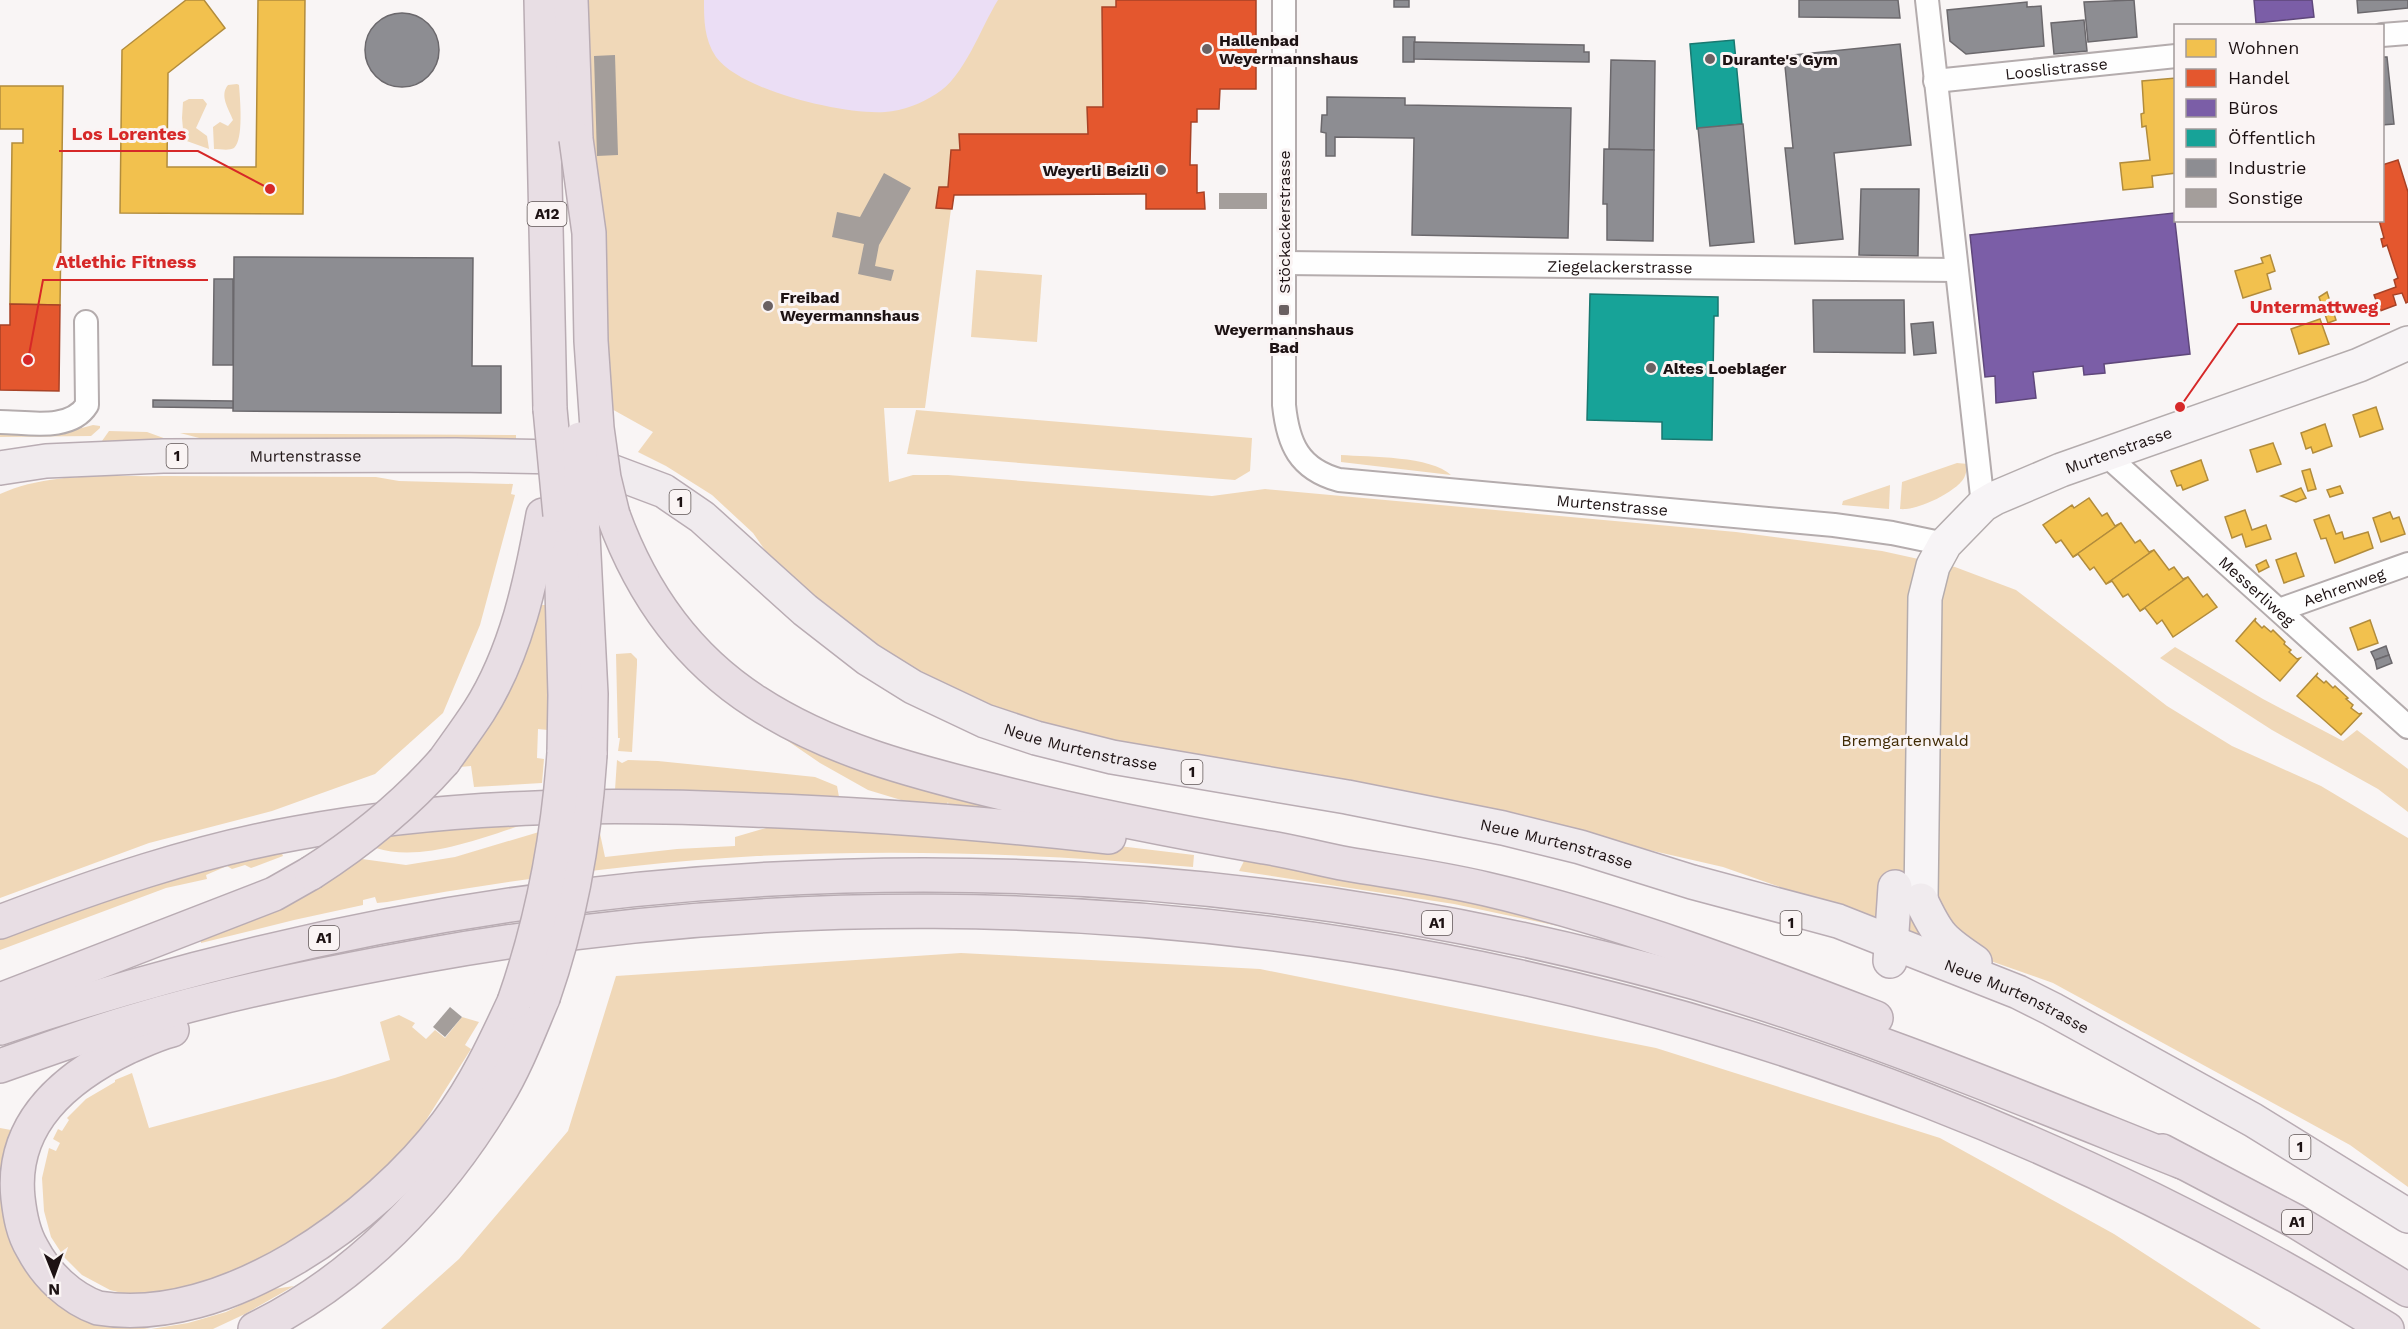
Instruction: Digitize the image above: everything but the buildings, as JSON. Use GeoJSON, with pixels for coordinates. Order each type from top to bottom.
{"type":"FeatureCollection","features":[{"type":"Feature","properties":{"kind":"highway","name":"A12"},"geometry":{"type":"LineString","coordinates":[[541,0],[550,409],[574,515]]}},
{"type":"Feature","properties":{"kind":"highway"},"geometry":{"type":"LineString","coordinates":[[364,967],[290,1002],[158,1033],[111,1055],[84,1071],[45,1106],[31,1127],[21,1151],[17,1188],[20,1215],[27,1238],[38,1260],[54,1280],[96,1308],[123,1317],[179,1318],[210,1311],[239,1300],[296,1267],[360,1218],[417,1161],[448,1122],[529,1000],[566,925],[578,868],[577,753],[591,694],[574,515],[577,363],[576,139],[571,0]]}},
{"type":"Feature","properties":{"kind":"highway"},"geometry":{"type":"LineString","coordinates":[[0,1000],[274,894],[311,873],[376,828],[416,792],[444,761],[480,710],[505,661],[522,611],[535,560],[574,515]]}},
{"type":"Feature","properties":{"kind":"highway"},"geometry":{"type":"LineString","coordinates":[[574,515],[636,572],[653,601],[679,635],[724,679],[755,702],[814,734],[890,763],[1031,801],[1162,829],[1463,884],[1540,902],[1711,958],[1945,1045],[2082,1109],[2182,1162]]}},
{"type":"Feature","properties":{"kind":"highway"},"geometry":{"type":"LineString","coordinates":[[0,922],[117,879],[241,844],[354,823],[502,809],[678,807],[904,818],[1006,826],[1149,841],[1264,857],[1346,864]]}},
{"type":"Feature","properties":{"kind":"highway","name":"A1"},"geometry":{"type":"LineString","coordinates":[[0,1028],[128,987],[269,950],[394,923],[600,892],[780,878],[941,875],[1090,880],[1211,890],[1371,911],[1498,935],[1629,965],[1844,1030],[2182,1162],[2295,1221],[2408,1290]]}},
{"type":"Feature","properties":{"kind":"highway","name":"A1"},"geometry":{"type":"LineString","coordinates":[[0,1066],[136,1020],[309,976],[500,942],[599,929],[726,918],[887,910],[1036,913],[1153,921],[1280,934],[1407,954],[1521,977],[1683,1017],[1784,1048],[1892,1086],[2063,1157],[2140,1192],[2280,1266],[2387,1329]]}},
{"type":"Feature","properties":{"kind":"highway"},"geometry":{"type":"LineString","coordinates":[[0,981],[116,956]]}},
{"type":"Feature","properties":{"kind":"highway"},"geometry":{"type":"LineString","coordinates":[[255,1329],[321,1290],[363,1258],[402,1222],[439,1181],[498,1096],[522,1048],[529,1000]]}},
{"type":"Feature","properties":{"kind":"main road","name":"Murtenstrasse"},"geometry":{"type":"LineString","coordinates":[[0,468],[83,458],[456,455],[561,457],[609,469]]}},
{"type":"Feature","properties":{"kind":"main road","name":"Neue Murtenstrasse"},"geometry":{"type":"LineString","coordinates":[[609,469],[664,491],[702,517],[805,610],[868,659],[913,687],[985,721],[1053,743],[1112,757],[1358,799],[1503,828],[1580,847],[1692,882],[2018,992],[2253,1119],[2408,1216]]}},
{"type":"Feature","properties":{"kind":"main road","name":"Neue Murtenstrasse"},"geometry":{"type":"LineString","coordinates":[[1692,882],[1838,921],[1894,949],[2132,1054]]}},
{"type":"Feature","properties":{"kind":"main road"},"geometry":{"type":"LineString","coordinates":[[1838,921],[1908,894]]}},
{"type":"Feature","properties":{"kind":"main road"},"geometry":{"type":"LineString","coordinates":[[1894,949],[1914,926],[1908,894]]}},
{"type":"Feature","properties":{"kind":"main road"},"geometry":{"type":"LineString","coordinates":[[1908,894],[1945,942],[2018,992]]}},
{"type":"Feature","properties":{"kind":"street","name":"Stöckackerstrasse"},"geometry":{"type":"LineString","coordinates":[[1284,0],[1284,405],[1293,444]]}},
{"type":"Feature","properties":{"kind":"street"},"geometry":{"type":"LineString","coordinates":[[1927,0],[1983,506]]}},
{"type":"Feature","properties":{"kind":"street"},"geometry":{"type":"LineString","coordinates":[[2384,35],[2408,33]]}},
{"type":"Feature","properties":{"kind":"street","name":"Looslistrasse"},"geometry":{"type":"LineString","coordinates":[[1935,81],[2174,56]]}},
{"type":"Feature","properties":{"kind":"street","name":"Ziegelackerstrasse"},"geometry":{"type":"LineString","coordinates":[[1284,263],[1956,270]]}},
{"type":"Feature","properties":{"kind":"street"},"geometry":{"type":"LineString","coordinates":[[0,422],[62,422],[82,412],[87,405],[86,322]]}},
{"type":"Feature","properties":{"kind":"street","name":"Murtenstrasse"},"geometry":{"type":"LineString","coordinates":[[1908,894],[1921,747],[1925,598],[1933,566],[1945,544],[1983,506],[2036,480],[2104,453],[2359,365],[2408,344]]}},
{"type":"Feature","properties":{"kind":"street","name":"Murtenstrasse"},"geometry":{"type":"LineString","coordinates":[[1293,444],[1298,454],[1309,466],[1340,480],[1834,525],[1892,533],[1945,544]]}},
{"type":"Feature","properties":{"kind":"street","name":"Messerliweg"},"geometry":{"type":"LineString","coordinates":[[2104,453],[2408,727]]}},
{"type":"Feature","properties":{"kind":"street","name":"Aehrenweg"},"geometry":{"type":"LineString","coordinates":[[2279,610],[2408,564]]}},
{"type":"Feature","properties":{"kind":"green space","name":"Bremgartenwald"},"geometry":{"type":"Polygon","coordinates":[[[579,0],[1116,0],[1116,7],[1102,8],[1103,107],[1087,107],[1088,134],[959,135],[960,150],[951,150],[948,187],[939,187],[936,207],[951,209],[925,408],[884,408],[889,482],[913,475],[948,475],[1212,496],[1265,489],[1736,532],[1882,551],[1955,567],[2016,590],[2167,706],[2232,746],[2321,786],[2408,838],[2408,1187],[2350,1145],[2053,983],[1723,867],[1318,774],[1136,750],[986,707],[855,635],[779,570],[753,533],[712,495],[666,466],[638,452],[653,432],[601,403],[579,0]]]}},
{"type":"Feature","properties":{"kind":"green space"},"geometry":{"type":"Polygon","coordinates":[[[228,85],[239,85],[241,118],[237,144],[232,149],[214,149],[213,127],[220,122],[228,126],[233,120],[226,102],[225,89],[228,85]]]}},
{"type":"Feature","properties":{"kind":"green space"},"geometry":{"type":"Polygon","coordinates":[[[189,99],[203,99],[207,104],[196,128],[207,136],[209,149],[184,140],[183,102],[189,99]]]}},
{"type":"Feature","properties":{"kind":"green space"},"geometry":{"type":"Polygon","coordinates":[[[976,270],[1042,275],[1037,342],[971,337],[976,270]]]}},
{"type":"Feature","properties":{"kind":"green space"},"geometry":{"type":"Polygon","coordinates":[[[916,410],[1252,438],[1250,471],[1235,480],[907,454],[916,410]]]}},
{"type":"Feature","properties":{"kind":"green space"},"geometry":{"type":"Polygon","coordinates":[[[93,425],[100,426],[100,428],[91,436],[0,437],[0,432],[67,432],[93,425]]]}},
{"type":"Feature","properties":{"kind":"green space"},"geometry":{"type":"Polygon","coordinates":[[[109,431],[147,432],[169,440],[102,441],[109,431]]]}},
{"type":"Feature","properties":{"kind":"green space"},"geometry":{"type":"Polygon","coordinates":[[[180,433],[516,435],[516,440],[203,439],[180,433]]]}},
{"type":"Feature","properties":{"kind":"green space"},"geometry":{"type":"Polygon","coordinates":[[[1341,455],[1415,461],[1442,469],[1451,475],[1341,462],[1341,455]]]}},
{"type":"Feature","properties":{"kind":"green space"},"geometry":{"type":"Polygon","coordinates":[[[1957,463],[1968,464],[1964,478],[1959,484],[1944,495],[1925,504],[1900,509],[1902,482],[1957,463]]]}},
{"type":"Feature","properties":{"kind":"green space"},"geometry":{"type":"Polygon","coordinates":[[[103,476],[376,477],[399,481],[513,484],[511,494],[515,495],[480,625],[443,713],[375,774],[272,811],[149,843],[0,898],[0,494],[61,478],[103,476]]]}},
{"type":"Feature","properties":{"kind":"green space"},"geometry":{"type":"Polygon","coordinates":[[[1890,485],[1889,509],[1842,505],[1843,501],[1890,485]]]}},
{"type":"Feature","properties":{"kind":"green space"},"geometry":{"type":"Polygon","coordinates":[[[540,605],[546,605],[548,730],[538,729],[537,758],[544,759],[542,783],[474,787],[471,766],[460,767],[486,730],[508,690],[534,627],[540,605]]]}},
{"type":"Feature","properties":{"kind":"green space"},"geometry":{"type":"Polygon","coordinates":[[[2175,647],[2263,699],[2343,741],[2357,730],[2408,769],[2408,812],[2378,789],[2272,730],[2160,658],[2175,647]]]}},
{"type":"Feature","properties":{"kind":"green space"},"geometry":{"type":"Polygon","coordinates":[[[631,653],[637,659],[632,752],[618,751],[620,738],[618,738],[616,654],[631,653]]]}},
{"type":"Feature","properties":{"kind":"green space"},"geometry":{"type":"Polygon","coordinates":[[[688,660],[1031,812],[949,806],[948,802],[946,806],[911,803],[868,790],[820,763],[744,711],[688,660]]]}},
{"type":"Feature","properties":{"kind":"green space"},"geometry":{"type":"Polygon","coordinates":[[[617,760],[622,763],[628,760],[658,761],[815,777],[837,786],[839,797],[716,791],[615,790],[617,760]]]}},
{"type":"Feature","properties":{"kind":"green space"},"geometry":{"type":"Polygon","coordinates":[[[596,815],[605,857],[677,849],[735,846],[735,837],[797,819],[1069,840],[1194,855],[1193,867],[1030,856],[920,853],[757,856],[664,863],[525,880],[387,902],[377,903],[375,897],[363,900],[363,905],[201,943],[201,939],[308,894],[362,859],[406,865],[455,857],[596,815]]]}},
{"type":"Feature","properties":{"kind":"green space"},"geometry":{"type":"Polygon","coordinates":[[[538,820],[436,850],[395,852],[376,848],[394,834],[538,820]]]}},
{"type":"Feature","properties":{"kind":"green space"},"geometry":{"type":"Polygon","coordinates":[[[280,849],[283,856],[251,868],[245,865],[232,869],[227,866],[206,875],[207,879],[166,888],[0,950],[0,938],[112,893],[280,849]]]}},
{"type":"Feature","properties":{"kind":"green space"},"geometry":{"type":"Polygon","coordinates":[[[1244,861],[1390,883],[1579,925],[1577,930],[1454,904],[1239,871],[1244,861]]]}},
{"type":"Feature","properties":{"kind":"green space"},"geometry":{"type":"Polygon","coordinates":[[[961,953],[1260,969],[1656,1048],[1940,1138],[2114,1234],[2261,1329],[381,1329],[459,1259],[568,1131],[616,976],[961,953]]]}},
{"type":"Feature","properties":{"kind":"green space"},"geometry":{"type":"Polygon","coordinates":[[[399,1015],[415,1023],[412,1027],[426,1039],[435,1030],[445,1038],[462,1017],[479,1022],[465,1045],[471,1049],[416,1136],[379,1180],[300,1242],[179,1296],[122,1293],[110,1290],[82,1275],[64,1257],[51,1237],[44,1211],[42,1178],[49,1148],[56,1151],[60,1143],[53,1139],[58,1129],[62,1131],[69,1120],[67,1118],[86,1099],[115,1080],[132,1073],[149,1128],[335,1078],[390,1060],[380,1022],[399,1015]]]}},
{"type":"Feature","properties":{"kind":"green space"},"geometry":{"type":"Polygon","coordinates":[[[19,1120],[9,1207],[115,1324],[151,1329],[0,1329],[0,1128],[11,1130],[19,1120]]]}},
{"type":"Feature","properties":{"kind":"green space"},"geometry":{"type":"Polygon","coordinates":[[[294,1286],[213,1329],[151,1329],[188,1323],[226,1312],[274,1289],[294,1286]]]}},
{"type":"Feature","properties":{"kind":"shaded area"},"geometry":{"type":"Polygon","coordinates":[[[704,0],[998,0],[971,51],[946,86],[936,94],[899,110],[867,112],[820,105],[794,98],[747,80],[729,69],[716,57],[709,43],[704,0]]]}},
{"type":"Feature","properties":{"kind":"place","name":"Hallenbad Weyermannshaus"},"geometry":{"type":"Point","coordinates":[1207,49]}},
{"type":"Feature","properties":{"kind":"place","name":"Durante's Gym"},"geometry":{"type":"Point","coordinates":[1710,59]}},
{"type":"Feature","properties":{"kind":"place","name":"Weyerli Beizli"},"geometry":{"type":"Point","coordinates":[1161,170]}},
{"type":"Feature","properties":{"kind":"place","name":"Los Lorentes"},"geometry":{"type":"Point","coordinates":[270,189]}},
{"type":"Feature","properties":{"kind":"place","name":"Freibad Weyermannshaus"},"geometry":{"type":"Point","coordinates":[768,306]}},
{"type":"Feature","properties":{"kind":"place","name":"Weyermannshaus Bad"},"geometry":{"type":"Point","coordinates":[1284,310]}},
{"type":"Feature","properties":{"kind":"place","name":"Atlethic Fitness"},"geometry":{"type":"Point","coordinates":[28,360]}},
{"type":"Feature","properties":{"kind":"place","name":"Altes Loeblager"},"geometry":{"type":"Point","coordinates":[1651,368]}},
{"type":"Feature","properties":{"kind":"place","name":"Untermattweg"},"geometry":{"type":"Point","coordinates":[2180,407]}}]}
